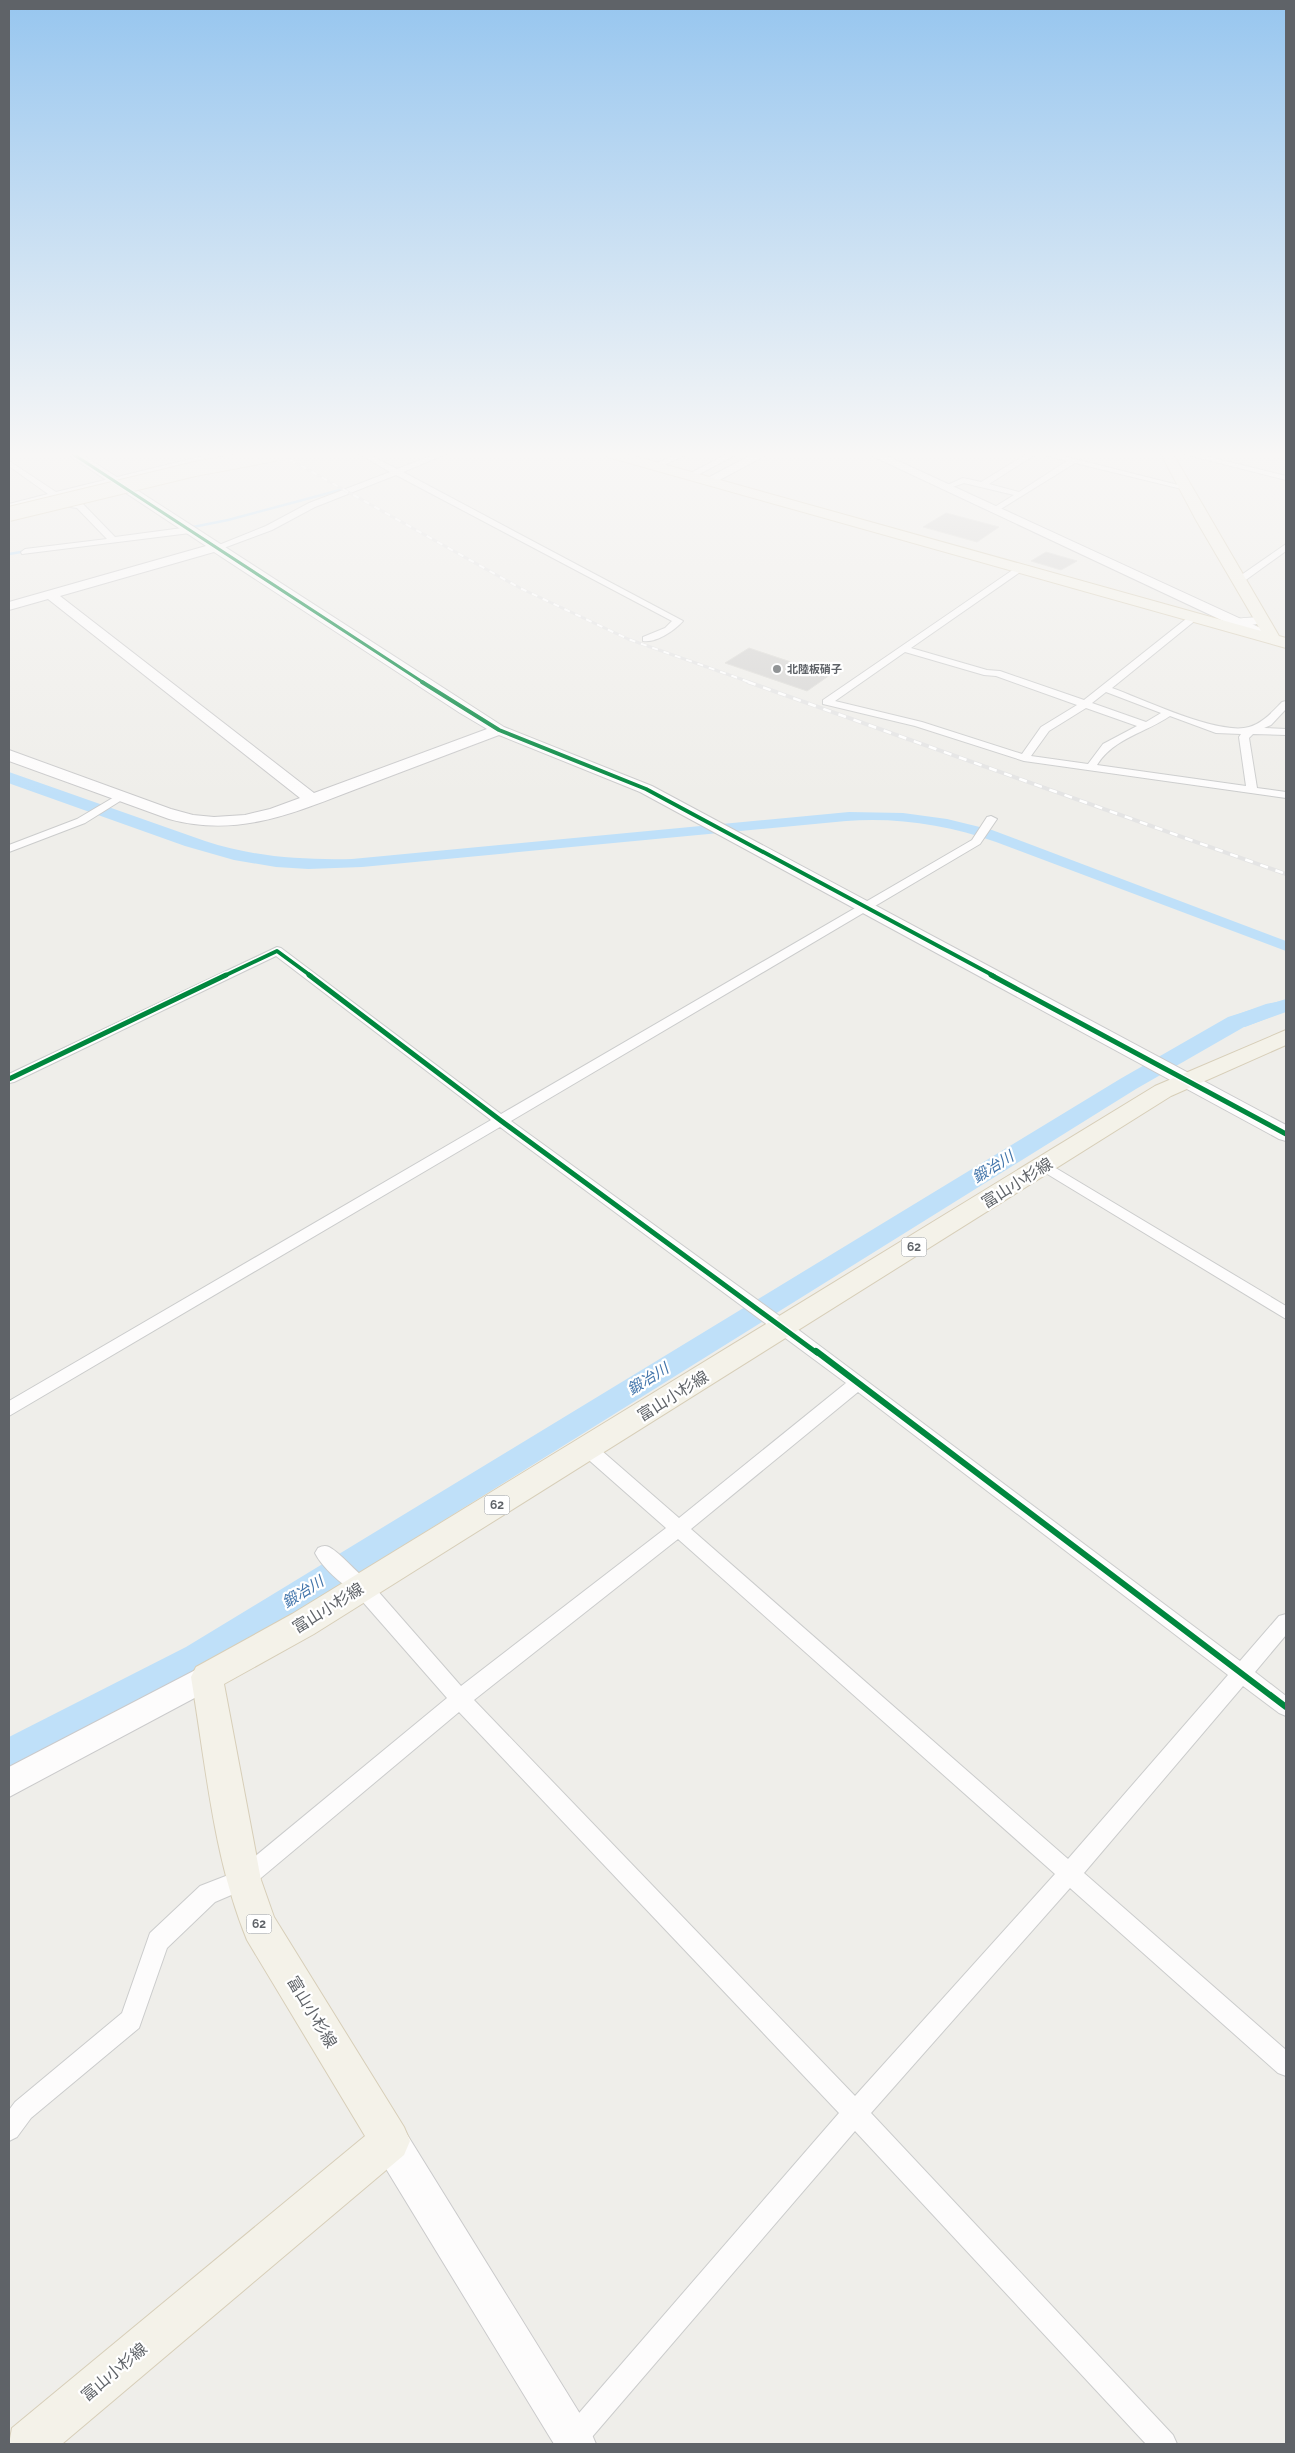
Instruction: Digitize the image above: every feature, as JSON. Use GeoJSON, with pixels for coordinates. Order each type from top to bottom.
{"type":"FeatureCollection","features":[{"type":"Feature","properties":{"kind":"main road"},"geometry":{"type":"LineString","coordinates":[[1022,568],[1280,641]]}},
{"type":"Feature","properties":{"kind":"main road"},"geometry":{"type":"LineString","coordinates":[[1233,568],[1263,619],[1280,641]]}},
{"type":"Feature","properties":{"kind":"main road","name":"富山小杉線"},"geometry":{"type":"LineString","coordinates":[[28,2444],[390,2141],[260,1927],[243,1880],[207,1677],[302,1624],[356,1583],[588,1449],[781,1325],[1044,1166],[1163,1091],[1180,1076],[1286,1037]]}},
{"type":"Feature","properties":{"kind":"street"},"geometry":{"type":"LineString","coordinates":[[9,606],[144,568]]}},
{"type":"Feature","properties":{"kind":"street"},"geometry":{"type":"LineString","coordinates":[[249,568],[465,710],[499,730],[646,788],[1286,1134]]}},
{"type":"Feature","properties":{"kind":"street"},"geometry":{"type":"LineString","coordinates":[[579,568],[678,621],[668,630],[646,639]]}},
{"type":"Feature","properties":{"kind":"street"},"geometry":{"type":"LineString","coordinates":[[1019,568],[826,702],[918,724],[1024,758],[1286,795]]}},
{"type":"Feature","properties":{"kind":"street"},"geometry":{"type":"LineString","coordinates":[[1123,568],[1280,641]]}},
{"type":"Feature","properties":{"kind":"street"},"geometry":{"type":"LineString","coordinates":[[1240,580],[1256,568]]}},
{"type":"Feature","properties":{"kind":"street"},"geometry":{"type":"LineString","coordinates":[[51,594],[312,800]]}},
{"type":"Feature","properties":{"kind":"street"},"geometry":{"type":"LineString","coordinates":[[1024,758],[1045,729],[1085,704],[1193,610],[1197,606],[1196,602]]}},
{"type":"Feature","properties":{"kind":"street"},"geometry":{"type":"LineString","coordinates":[[1238,621],[1258,622],[1263,619]]}},
{"type":"Feature","properties":{"kind":"street"},"geometry":{"type":"LineString","coordinates":[[903,648],[987,674],[997,673],[1145,725]]}},
{"type":"Feature","properties":{"kind":"street"},"geometry":{"type":"LineString","coordinates":[[1104,688],[1216,730],[1286,732]]}},
{"type":"Feature","properties":{"kind":"street"},"geometry":{"type":"LineString","coordinates":[[1252,789],[1244,737],[1251,730],[1267,723],[1286,704]]}},
{"type":"Feature","properties":{"kind":"street"},"geometry":{"type":"LineString","coordinates":[[1091,767],[1098,753],[1120,736],[1158,720],[1168,713]]}},
{"type":"Feature","properties":{"kind":"street"},"geometry":{"type":"LineString","coordinates":[[9,755],[43,770],[192,820],[213,822],[245,821],[276,813],[499,730]]}},
{"type":"Feature","properties":{"kind":"street"},"geometry":{"type":"LineString","coordinates":[[9,850],[90,815],[121,796]]}},
{"type":"Feature","properties":{"kind":"street"},"geometry":{"type":"LineString","coordinates":[[9,1409],[866,907],[978,839],[989,823]]}},
{"type":"Feature","properties":{"kind":"street"},"geometry":{"type":"LineString","coordinates":[[9,1078],[277,951],[500,1120],[781,1325],[1286,1707]]}},
{"type":"Feature","properties":{"kind":"street"},"geometry":{"type":"LineString","coordinates":[[1044,1166],[1286,1313]]}},
{"type":"Feature","properties":{"kind":"street"},"geometry":{"type":"LineString","coordinates":[[9,2129],[23,2110],[131,2020],[158,1942],[208,1894],[243,1880],[460,1699],[678,1529],[857,1384]]}},
{"type":"Feature","properties":{"kind":"street"},"geometry":{"type":"LineString","coordinates":[[588,1449],[1286,2065]]}},
{"type":"Feature","properties":{"kind":"street"},"geometry":{"type":"LineString","coordinates":[[324,1553],[356,1583],[460,1699],[855,2113],[1164,2444]]}},
{"type":"Feature","properties":{"kind":"street"},"geometry":{"type":"LineString","coordinates":[[390,2141],[573,2443],[855,2113],[1070,1873],[1286,1622]]}},
{"type":"Feature","properties":{"kind":"street"},"geometry":{"type":"LineString","coordinates":[[9,1783],[207,1677]]}},
{"type":"Feature","properties":{"kind":"water"},"geometry":{"type":"Polygon","coordinates":[[[9,772],[205,841],[241,851],[314,859],[352,859],[849,812],[903,813],[947,819],[992,830],[1286,941],[1286,951],[996,842],[959,831],[903,821],[846,821],[362,867],[308,869],[276,867],[234,860],[185,846],[11,784],[9,783],[9,772]]]}},
{"type":"Feature","properties":{"kind":"water"},"geometry":{"type":"Polygon","coordinates":[[[1286,1000],[1286,1011],[1245,1027],[1230,1017],[1266,1004],[1286,1000]]]}},
{"type":"Feature","properties":{"kind":"building","name":"北陸板硝子"},"geometry":{"type":"Polygon","coordinates":[[[749,648],[830,675],[807,691],[725,663],[749,648]]]}},
{"type":"Feature","properties":{"kind":"waterway","name":"鍛冶川"},"geometry":{"type":"LineString","coordinates":[[9,1754],[197,1657],[1128,1084],[1236,1022],[1286,1005]]}},
{"type":"Feature","properties":{"kind":"railway"},"geometry":{"type":"LineString","coordinates":[[485,568],[520,588],[628,639],[752,683]]}},
{"type":"Feature","properties":{"kind":"railway"},"geometry":{"type":"LineString","coordinates":[[748,682],[1286,874]]}},
{"type":"Feature","properties":{"kind":"cycle path"},"geometry":{"type":"LineString","coordinates":[[248,568],[465,710],[499,730],[646,789],[1286,1134]]}},
{"type":"Feature","properties":{"kind":"cycle path"},"geometry":{"type":"LineString","coordinates":[[9,1079],[277,951],[500,1120],[790,1332],[1286,1707]]}},
{"type":"Feature","properties":{"kind":"place","name":"北陸板硝子"},"geometry":{"type":"Point","coordinates":[777,669]}}]}
